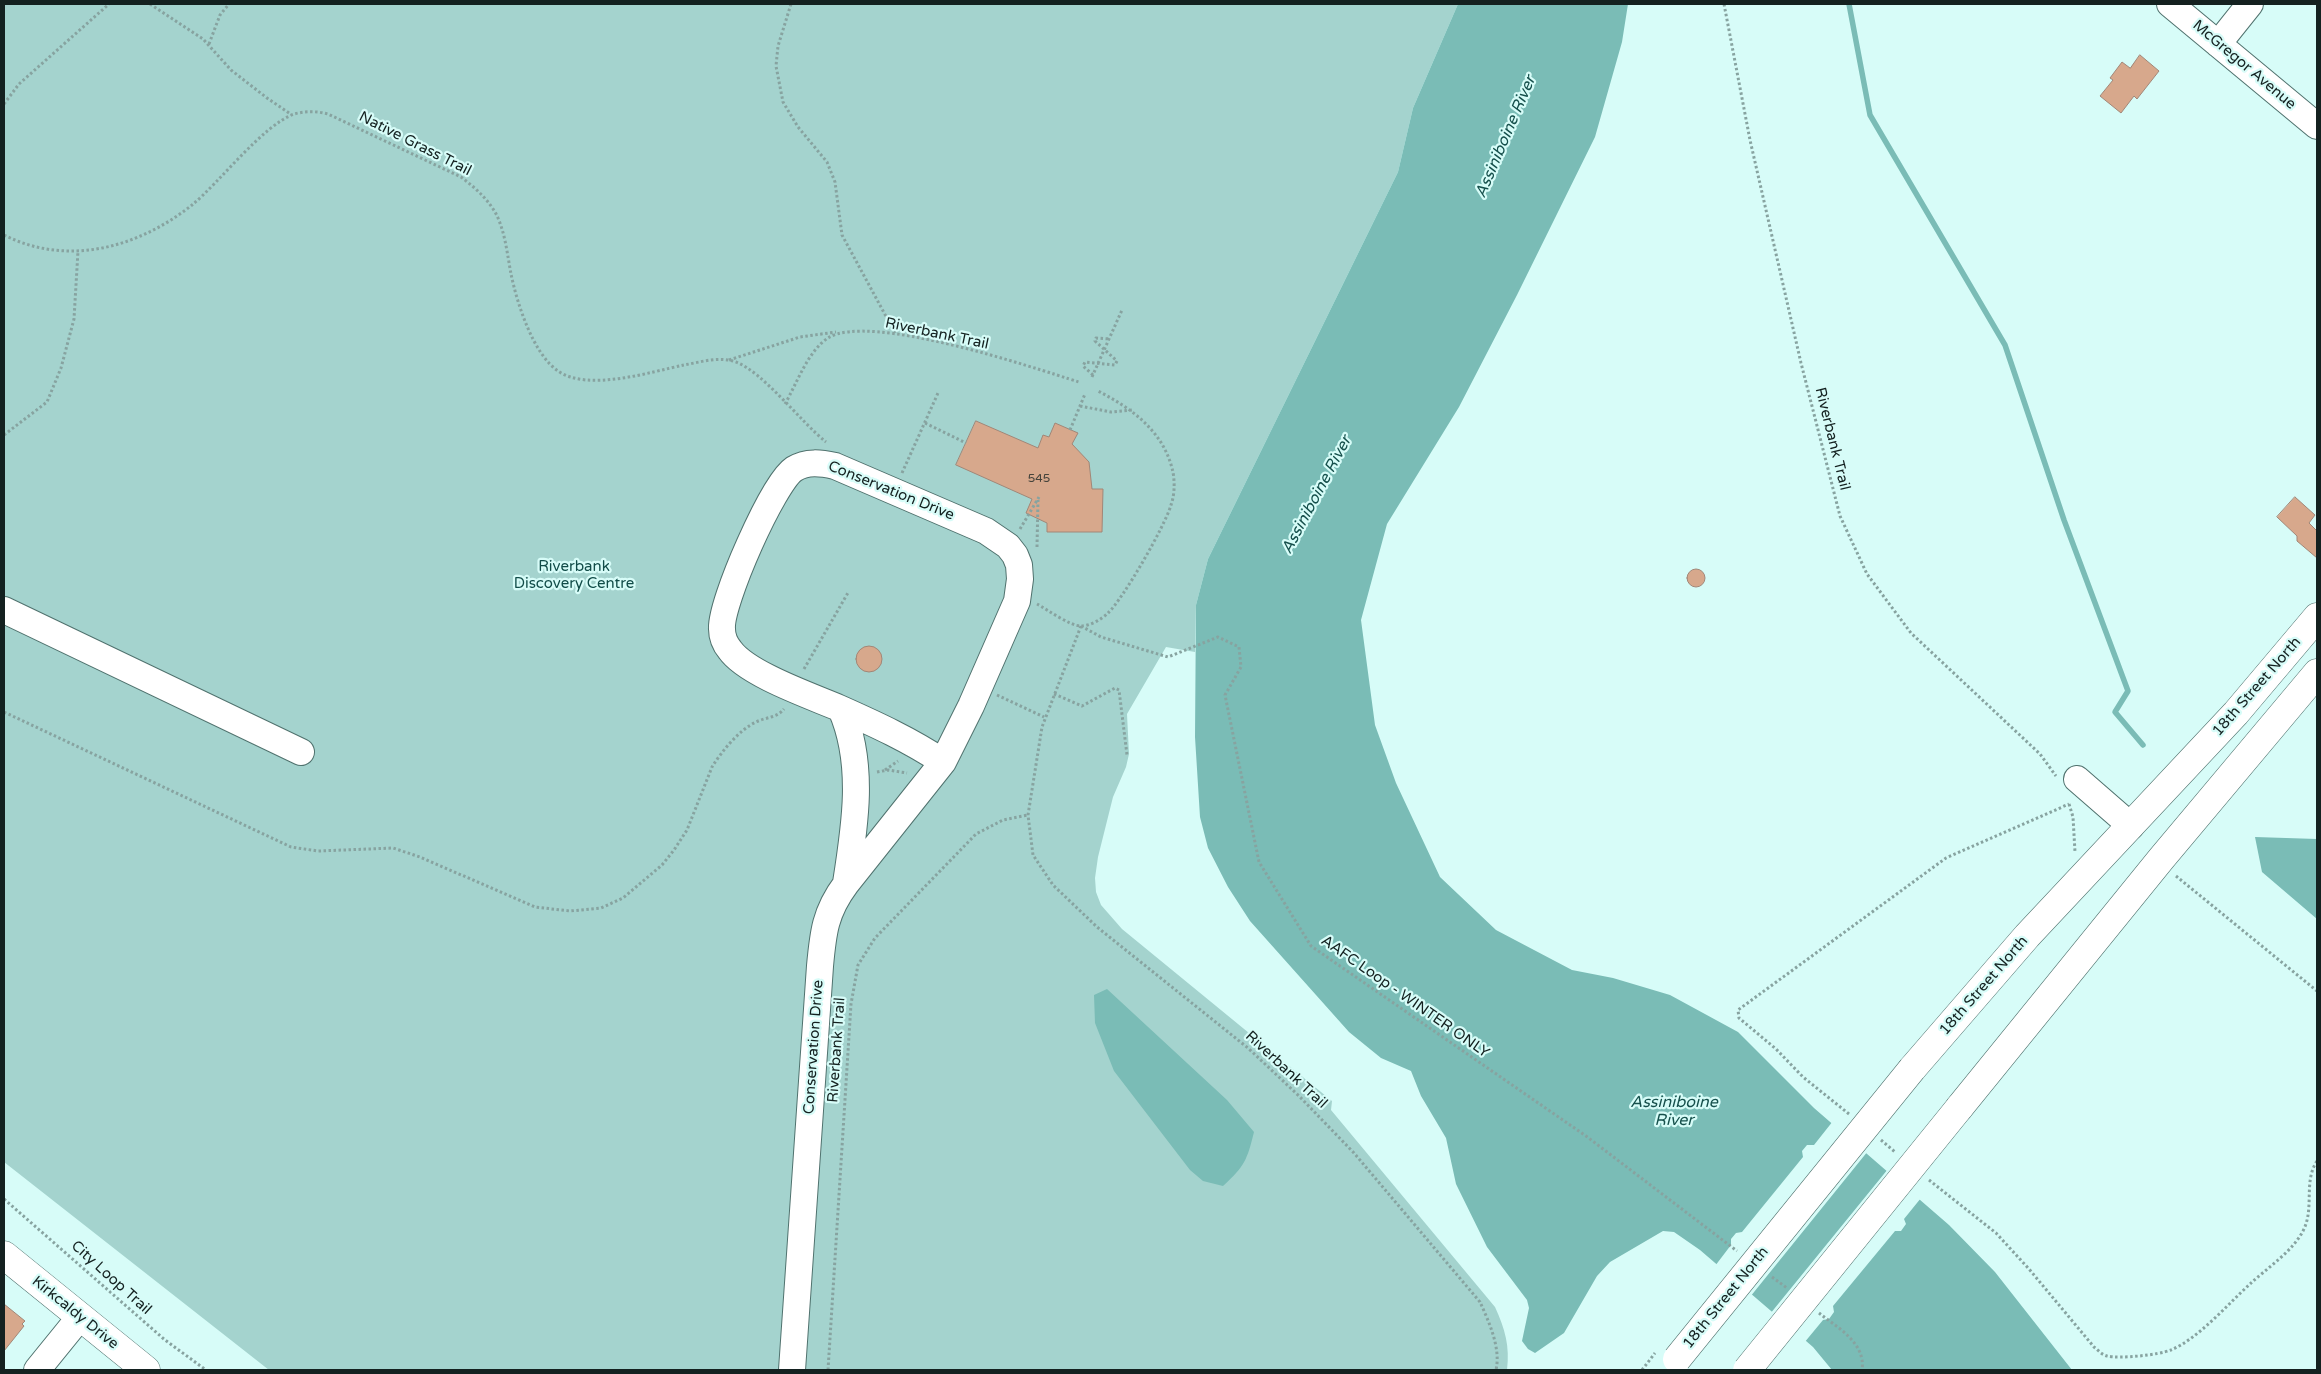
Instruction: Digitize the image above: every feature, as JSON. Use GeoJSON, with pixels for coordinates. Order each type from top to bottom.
{"type":"FeatureCollection","features":[{"type":"Feature","properties":{"kind":"main road","name":"18th Street North"},"geometry":{"type":"LineString","coordinates":[[1668,1360],[1912,1069],[2028,936],[2236,713],[2317,616]]}},
{"type":"Feature","properties":{"kind":"main road"},"geometry":{"type":"LineString","coordinates":[[1747,1370],[2160,859],[2317,673]]}},
{"type":"Feature","properties":{"kind":"main road","name":"Kirkcaldy Drive"},"geometry":{"type":"LineString","coordinates":[[4,1255],[146,1370]]}},
{"type":"Feature","properties":{"kind":"street","name":"McGregor Avenue"},"geometry":{"type":"LineString","coordinates":[[2170,4],[2317,126]]}},
{"type":"Feature","properties":{"kind":"street"},"geometry":{"type":"LineString","coordinates":[[2218,44],[2250,4]]}},
{"type":"Feature","properties":{"kind":"street","name":"Conservation Drive"},"geometry":{"type":"LineString","coordinates":[[792,1370],[824,929],[832,905],[846,884],[938,768],[980,687],[1017,602],[1020,590],[1019,565],[1008,546],[986,531],[848,471],[820,463],[806,465],[790,474],[777,490],[749,547],[728,599],[722,630],[729,649],[744,664],[890,731],[922,748],[938,768]]}},
{"type":"Feature","properties":{"kind":"street"},"geometry":{"type":"LineString","coordinates":[[4,610],[301,752]]}},
{"type":"Feature","properties":{"kind":"street"},"geometry":{"type":"LineString","coordinates":[[840,709],[851,737],[854,770],[855,819],[846,884]]}},
{"type":"Feature","properties":{"kind":"street"},"geometry":{"type":"LineString","coordinates":[[2068,786],[2131,826]]}},
{"type":"Feature","properties":{"kind":"street"},"geometry":{"type":"LineString","coordinates":[[37,1370],[80,1317]]}},
{"type":"Feature","properties":{"kind":"path"},"geometry":{"type":"LineString","coordinates":[[4,104],[19,84],[109,4]]}},
{"type":"Feature","properties":{"kind":"path"},"geometry":{"type":"LineString","coordinates":[[150,4],[194,31],[209,44],[240,78],[293,115]]}},
{"type":"Feature","properties":{"kind":"path"},"geometry":{"type":"LineString","coordinates":[[209,44],[220,15],[228,4]]}},
{"type":"Feature","properties":{"kind":"path"},"geometry":{"type":"LineString","coordinates":[[791,4],[778,46],[776,66],[783,102],[793,121],[827,162],[835,182],[840,225],[846,244],[895,333]]}},
{"type":"Feature","properties":{"kind":"path","name":"Riverbank Trail"},"geometry":{"type":"LineString","coordinates":[[1724,4],[1750,140],[1801,363],[1840,516],[1867,574],[1910,633],[2040,754],[2068,786],[2075,832],[2076,857]]}},
{"type":"Feature","properties":{"kind":"path","name":"Native Grass Trail"},"geometry":{"type":"LineString","coordinates":[[4,234],[39,249],[55,252],[78,251],[130,240],[165,223],[191,206],[276,124],[293,115],[318,112],[344,120],[461,177],[478,190],[489,202],[502,227],[515,289],[533,337],[549,363],[562,373],[578,378],[602,380],[706,360],[728,360],[738,363],[756,374],[785,404]]}},
{"type":"Feature","properties":{"kind":"path"},"geometry":{"type":"LineString","coordinates":[[4,435],[47,402],[61,368],[74,319],[78,251]]}},
{"type":"Feature","properties":{"kind":"path"},"geometry":{"type":"LineString","coordinates":[[1110,339],[1096,338],[1095,341],[1105,350],[1117,360],[1115,365],[1099,363],[1085,362],[1083,366],[1093,376],[1099,363],[1105,350],[1110,339],[1122,310]]}},
{"type":"Feature","properties":{"kind":"path"},"geometry":{"type":"LineString","coordinates":[[728,360],[800,338],[848,330]]}},
{"type":"Feature","properties":{"kind":"path","name":"Riverbank Trail"},"geometry":{"type":"LineString","coordinates":[[785,404],[820,344],[830,336],[848,330],[895,333],[966,349],[1079,382]]}},
{"type":"Feature","properties":{"kind":"path"},"geometry":{"type":"LineString","coordinates":[[1034,602],[1073,624],[1081,626],[1100,620],[1116,604],[1149,548],[1171,505],[1174,487],[1172,468],[1166,453],[1139,415],[1098,391]]}},
{"type":"Feature","properties":{"kind":"path"},"geometry":{"type":"LineString","coordinates":[[899,480],[938,393]]}},
{"type":"Feature","properties":{"kind":"path"},"geometry":{"type":"LineString","coordinates":[[1072,428],[1085,394]]}},
{"type":"Feature","properties":{"kind":"path"},"geometry":{"type":"LineString","coordinates":[[785,404],[830,445]]}},
{"type":"Feature","properties":{"kind":"path"},"geometry":{"type":"LineString","coordinates":[[1080,406],[1111,412],[1133,410]]}},
{"type":"Feature","properties":{"kind":"path"},"geometry":{"type":"LineString","coordinates":[[925,423],[966,442]]}},
{"type":"Feature","properties":{"kind":"path"},"geometry":{"type":"LineString","coordinates":[[1017,534],[1038,499],[1036,551]]}},
{"type":"Feature","properties":{"kind":"path"},"geometry":{"type":"LineString","coordinates":[[803,670],[849,591]]}},
{"type":"Feature","properties":{"kind":"path","name":"Riverbank Trail"},"geometry":{"type":"LineString","coordinates":[[1081,626],[1044,718],[1039,740],[1028,815],[1033,855],[1053,885],[1097,927],[1248,1048],[1299,1096],[1354,1153],[1480,1302],[1488,1319],[1496,1351],[1496,1370]]}},
{"type":"Feature","properties":{"kind":"path","name":"AAFC Loop - WINTER ONLY"},"geometry":{"type":"LineString","coordinates":[[1081,626],[1101,637],[1168,657],[1218,637],[1239,646],[1241,667],[1225,695],[1259,862],[1311,946],[1586,1136],[1742,1255]]}},
{"type":"Feature","properties":{"kind":"path"},"geometry":{"type":"LineString","coordinates":[[980,687],[1044,718]]}},
{"type":"Feature","properties":{"kind":"path"},"geometry":{"type":"LineString","coordinates":[[1054,694],[1082,706],[1115,688],[1119,690],[1127,755]]}},
{"type":"Feature","properties":{"kind":"path"},"geometry":{"type":"LineString","coordinates":[[4,712],[291,847],[318,851],[393,848],[428,860],[535,907],[570,911],[601,908],[623,898],[662,865],[687,830],[712,766],[718,758],[747,728],[781,712],[787,703]]}},
{"type":"Feature","properties":{"kind":"path"},"geometry":{"type":"LineString","coordinates":[[854,770],[870,773],[886,770],[902,773],[938,768]]}},
{"type":"Feature","properties":{"kind":"path"},"geometry":{"type":"LineString","coordinates":[[1741,1006],[1946,858],[2070,804]]}},
{"type":"Feature","properties":{"kind":"path","name":"Riverbank Trail"},"geometry":{"type":"LineString","coordinates":[[828,1370],[851,1004],[858,965],[875,938],[976,834],[1003,820],[1028,815]]}},
{"type":"Feature","properties":{"kind":"path"},"geometry":{"type":"LineString","coordinates":[[2171,872],[2317,991]]}},
{"type":"Feature","properties":{"kind":"path"},"geometry":{"type":"LineString","coordinates":[[2094,1347],[2106,1356],[2141,1356],[2162,1352],[2181,1344],[2213,1318],[2277,1260],[2303,1231],[2309,1216],[2311,1175],[2317,1161]]}},
{"type":"Feature","properties":{"kind":"path","name":"City Loop Trail"},"geometry":{"type":"LineString","coordinates":[[4,1199],[165,1340],[206,1370]]}},
{"type":"Feature","properties":{"kind":"path"},"geometry":{"type":"LineString","coordinates":[[1766,1273],[1790,1291]]}},
{"type":"Feature","properties":{"kind":"path"},"geometry":{"type":"LineString","coordinates":[[1813,1308],[1852,1338],[1863,1362],[1862,1370]]}},
{"type":"Feature","properties":{"kind":"path"},"geometry":{"type":"LineString","coordinates":[[1642,1370],[1668,1360]]}},
{"type":"Feature","properties":{"kind":"green space","name":"Riverbank Discovery Centre"},"geometry":{"type":"Polygon","coordinates":[[[4,4],[1458,4],[1413,108],[1398,172],[1208,559],[1196,605],[1195,652],[1166,647],[1127,714],[1129,754],[1126,767],[1113,797],[1098,857],[1095,878],[1096,892],[1101,905],[1122,929],[1332,1101],[1331,1110],[1495,1307],[1506,1338],[1508,1353],[1507,1370],[269,1370],[4,1162],[4,4]]]}},
{"type":"Feature","properties":{"kind":"water","name":"Assiniboine River"},"geometry":{"type":"Polygon","coordinates":[[[1458,4],[1628,4],[1622,42],[1595,137],[1459,407],[1387,524],[1361,620],[1375,725],[1396,783],[1440,877],[1496,930],[1572,970],[1613,978],[1670,995],[1738,1032],[1814,1108],[1949,1225],[1995,1272],[2072,1370],[1832,1370],[1813,1347],[1700,1250],[1674,1232],[1663,1231],[1610,1262],[1597,1276],[1564,1333],[1535,1353],[1528,1349],[1522,1341],[1529,1308],[1527,1300],[1487,1247],[1456,1184],[1446,1138],[1421,1096],[1411,1071],[1381,1058],[1349,1032],[1250,921],[1228,887],[1208,848],[1200,817],[1195,737],[1196,605],[1208,559],[1398,172],[1413,108],[1458,4]]]}},
{"type":"Feature","properties":{"kind":"water"},"geometry":{"type":"Polygon","coordinates":[[[2255,837],[2317,839],[2317,919],[2262,872],[2255,837]]]}},
{"type":"Feature","properties":{"kind":"water"},"geometry":{"type":"Polygon","coordinates":[[[1107,989],[1227,1100],[1254,1132],[1241,1168],[1223,1186],[1203,1181],[1190,1170],[1114,1071],[1095,1023],[1094,995],[1107,989]]]}},
{"type":"Feature","properties":{"kind":"pier"},"geometry":{"type":"Polygon","coordinates":[[[1833,1121],[1868,1151],[1750,1297],[1715,1266],[1731,1245],[1731,1239],[1736,1233],[1742,1232],[1803,1157],[1802,1151],[1807,1145],[1814,1145],[1833,1121]]]}},
{"type":"Feature","properties":{"kind":"pier"},"geometry":{"type":"Polygon","coordinates":[[[1888,1169],[1921,1198],[1904,1219],[1906,1224],[1901,1231],[1895,1231],[1833,1306],[1834,1312],[1829,1319],[1823,1320],[1804,1343],[1770,1314],[1888,1169]]]}},
{"type":"Feature","properties":{"kind":"building"},"geometry":{"type":"Polygon","coordinates":[[[2140,55],[2159,71],[2137,99],[2134,96],[2121,113],[2100,96],[2113,80],[2110,78],[2122,62],[2130,68],[2140,55]]]}},
{"type":"Feature","properties":{"kind":"building"},"geometry":{"type":"Polygon","coordinates":[[[976,421],[1038,448],[1043,435],[1049,437],[1055,423],[1078,433],[1072,444],[1089,462],[1092,489],[1103,489],[1102,532],[1047,532],[1047,523],[1026,513],[1032,499],[956,465],[976,421]]]}},
{"type":"Feature","properties":{"kind":"building"},"geometry":{"type":"Polygon","coordinates":[[[2295,497],[2315,515],[2309,523],[2317,531],[2317,558],[2297,541],[2297,536],[2277,517],[2295,497]]]}},
{"type":"Feature","properties":{"kind":"building"},"geometry":{"type":"Polygon","coordinates":[[[1692,569],[1700,569],[1705,574],[1703,585],[1692,587],[1687,582],[1687,574],[1692,569]]]}},
{"type":"Feature","properties":{"kind":"building"},"geometry":{"type":"Polygon","coordinates":[[[869,646],[878,650],[882,659],[878,668],[869,672],[860,668],[856,659],[860,650],[869,646]]]}},
{"type":"Feature","properties":{"kind":"building"},"geometry":{"type":"Polygon","coordinates":[[[4,1304],[25,1321],[22,1324],[24,1326],[4,1351],[4,1304]]]}},
{"type":"Feature","properties":{"kind":"waterway"},"geometry":{"type":"LineString","coordinates":[[1849,4],[1870,115],[2005,345],[2064,520],[2128,691],[2115,712],[2143,745]]}}]}
